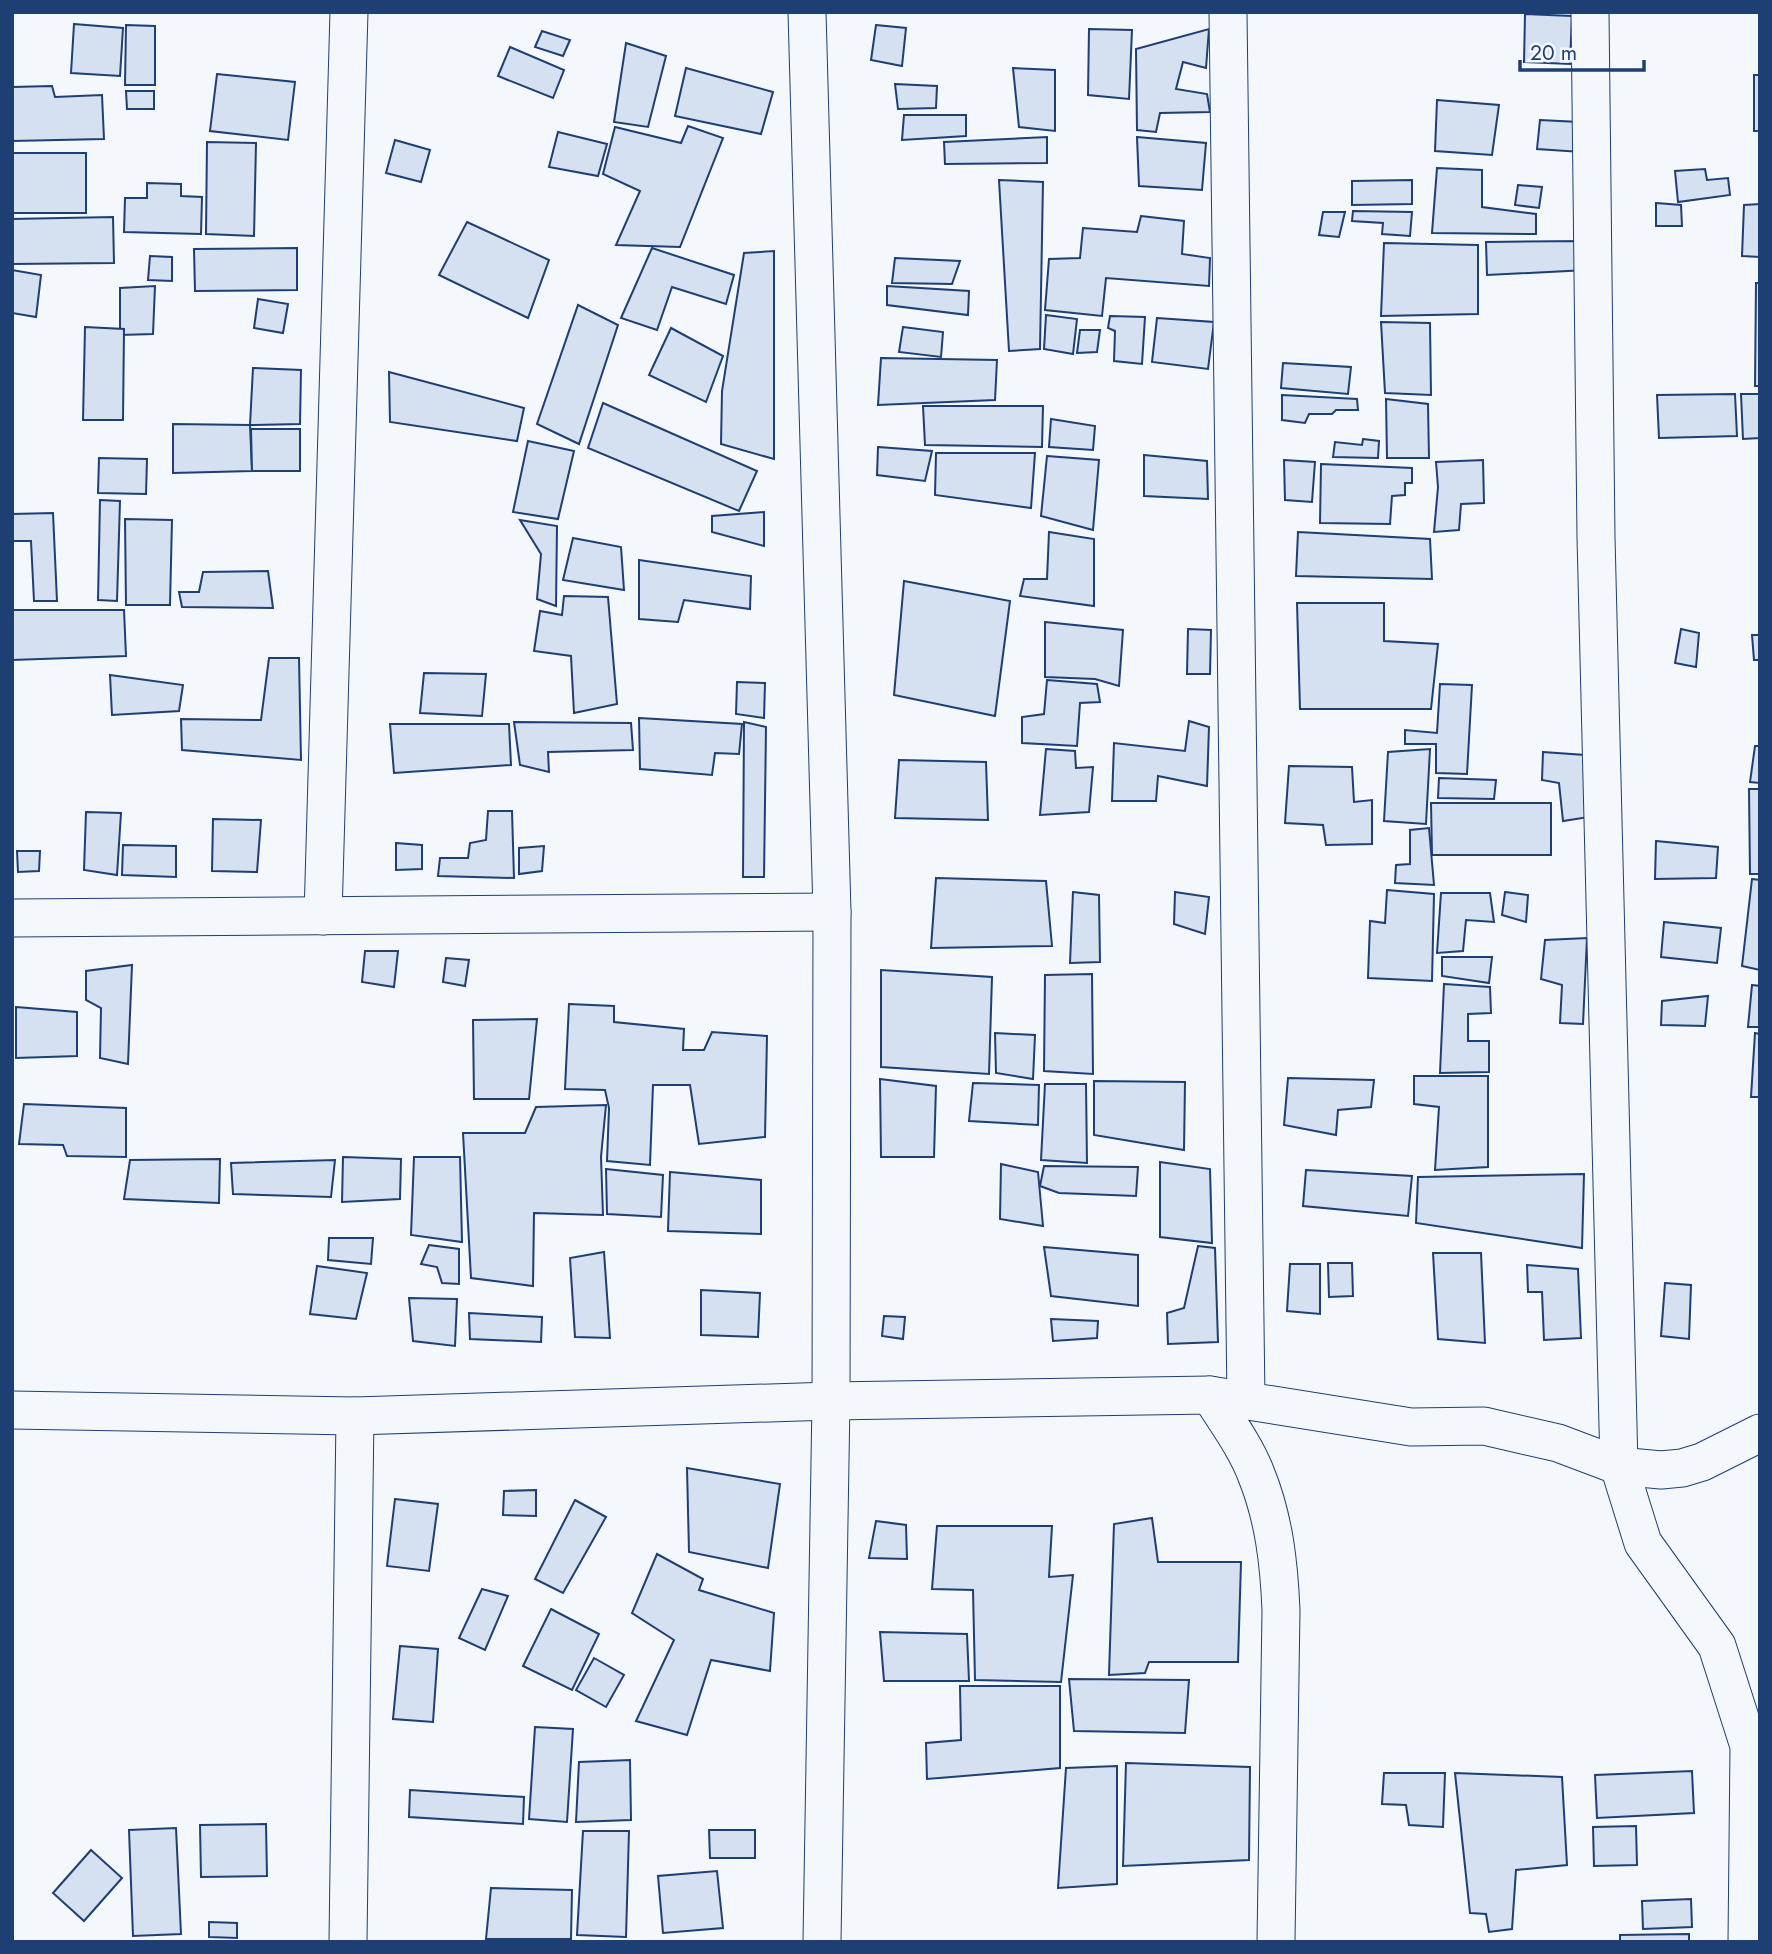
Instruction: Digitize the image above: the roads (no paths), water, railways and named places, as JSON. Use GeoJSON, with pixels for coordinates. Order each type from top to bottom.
{"type":"FeatureCollection","features":[{"type":"Feature","properties":{"kind":"street"},"geometry":{"type":"LineString","coordinates":[[323,916],[349,12]]}},
{"type":"Feature","properties":{"kind":"street"},"geometry":{"type":"LineString","coordinates":[[807,12],[832,912],[831,1401],[822,1942]]}},
{"type":"Feature","properties":{"kind":"street"},"geometry":{"type":"LineString","coordinates":[[1228,12],[1246,1401]]}},
{"type":"Feature","properties":{"kind":"street"},"geometry":{"type":"LineString","coordinates":[[1590,12],[1596,537],[1619,1466],[1643,1543],[1717,1646],[1749,1746],[1746,1942]]}},
{"type":"Feature","properties":{"kind":"street"},"geometry":{"type":"LineString","coordinates":[[12,918],[832,912]]}},
{"type":"Feature","properties":{"kind":"street"},"geometry":{"type":"LineString","coordinates":[[1210,1395],[1255,1471],[1270,1516],[1279,1563],[1281,1610],[1276,1942]]}},
{"type":"Feature","properties":{"kind":"street"},"geometry":{"type":"LineString","coordinates":[[12,1410],[355,1416],[831,1401],[1210,1395],[1410,1427],[1484,1426],[1558,1443],[1619,1466],[1661,1470],[1702,1462],[1760,1433]]}},
{"type":"Feature","properties":{"kind":"street"},"geometry":{"type":"LineString","coordinates":[[348,1942],[355,1416]]}}]}
